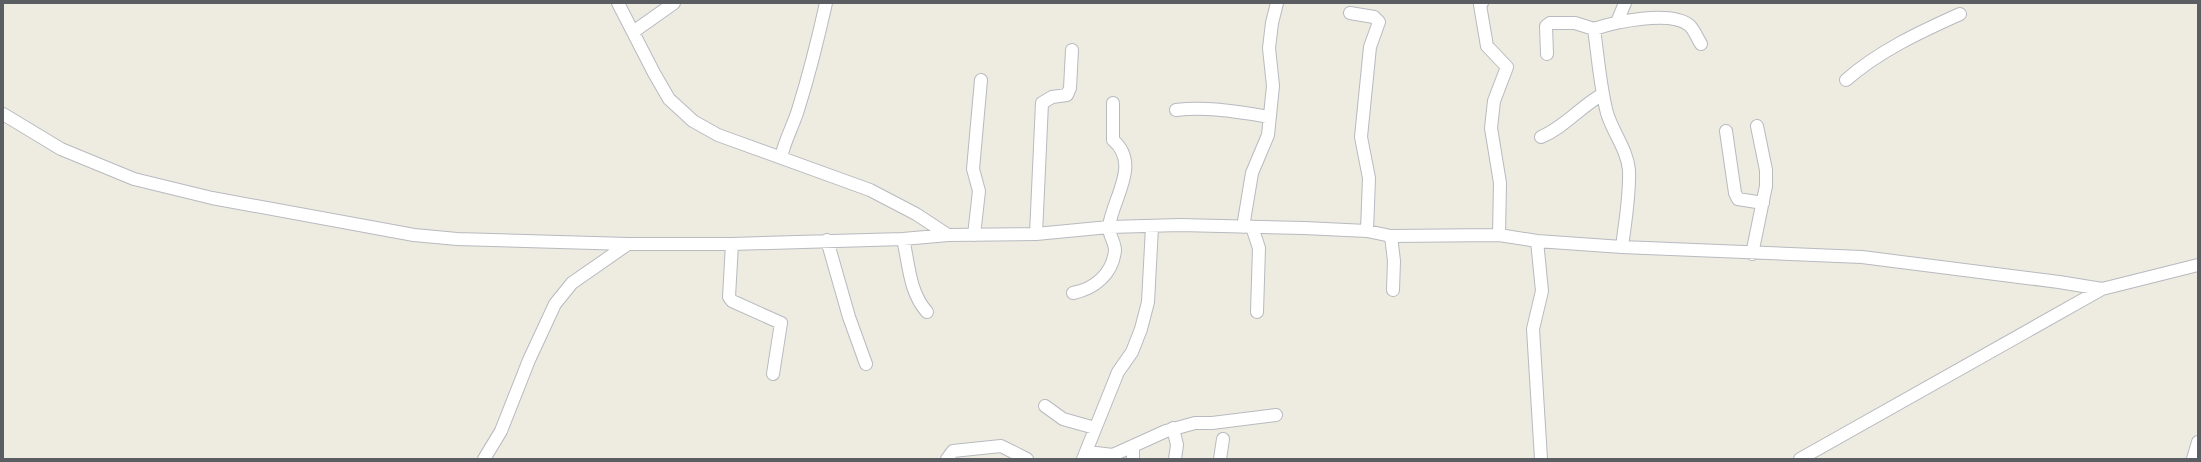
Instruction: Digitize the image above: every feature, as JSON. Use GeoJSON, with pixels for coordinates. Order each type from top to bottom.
{"type":"FeatureCollection","features":[{"type":"Feature","properties":{"kind":"street"},"geometry":{"type":"LineString","coordinates":[[618,3],[669,99],[693,121],[718,135],[781,156],[870,190],[916,214],[948,235]]}},
{"type":"Feature","properties":{"kind":"street"},"geometry":{"type":"LineString","coordinates":[[633,32],[674,3]]}},
{"type":"Feature","properties":{"kind":"street"},"geometry":{"type":"LineString","coordinates":[[781,156],[784,144],[796,116],[816,54],[826,3]]}},
{"type":"Feature","properties":{"kind":"street"},"geometry":{"type":"LineString","coordinates":[[1257,312],[1259,248],[1247,227],[1252,173],[1268,134],[1273,86],[1270,48],[1272,23],[1278,3]]}},
{"type":"Feature","properties":{"kind":"street"},"geometry":{"type":"LineString","coordinates":[[1482,3],[1480,5],[1487,46],[1507,67],[1494,101],[1490,128],[1500,183],[1499,235]]}},
{"type":"Feature","properties":{"kind":"street"},"geometry":{"type":"LineString","coordinates":[[1617,22],[1624,3]]}},
{"type":"Feature","properties":{"kind":"street"},"geometry":{"type":"LineString","coordinates":[[1350,13],[1374,17],[1379,22],[1370,47],[1361,137],[1368,178],[1367,231]]}},
{"type":"Feature","properties":{"kind":"street"},"geometry":{"type":"LineString","coordinates":[[1846,80],[1864,65],[1893,47],[1960,14]]}},
{"type":"Feature","properties":{"kind":"street"},"geometry":{"type":"LineString","coordinates":[[1547,54],[1546,26],[1550,23],[1574,24],[1594,29],[1617,22],[1648,18],[1679,21],[1689,25],[1701,44]]}},
{"type":"Feature","properties":{"kind":"street"},"geometry":{"type":"LineString","coordinates":[[1594,29],[1603,94],[1608,115],[1627,156],[1629,170],[1622,247]]}},
{"type":"Feature","properties":{"kind":"street"},"geometry":{"type":"LineString","coordinates":[[1036,234],[1042,103],[1052,97],[1067,95],[1070,88],[1072,50]]}},
{"type":"Feature","properties":{"kind":"street"},"geometry":{"type":"LineString","coordinates":[[974,234],[978,190],[973,169],[981,80]]}},
{"type":"Feature","properties":{"kind":"street"},"geometry":{"type":"LineString","coordinates":[[1542,137],[1553,132],[1591,101],[1603,94]]}},
{"type":"Feature","properties":{"kind":"street"},"geometry":{"type":"LineString","coordinates":[[1073,293],[1090,289],[1108,270],[1115,249],[1109,228],[1125,170],[1125,155],[1122,148],[1113,140],[1113,103]]}},
{"type":"Feature","properties":{"kind":"street"},"geometry":{"type":"LineString","coordinates":[[1176,110],[1191,108],[1228,110],[1270,117]]}},
{"type":"Feature","properties":{"kind":"street"},"geometry":{"type":"LineString","coordinates":[[3,114],[61,149],[93,164],[134,179],[212,198],[421,236],[457,239],[628,244],[732,244],[827,240],[903,239],[974,234],[1036,234],[1109,228],[1247,227],[1367,231],[1391,236],[1499,235],[1537,241],[1622,247],[1862,258],[2060,282],[2102,289]]}},
{"type":"Feature","properties":{"kind":"street"},"geometry":{"type":"LineString","coordinates":[[1752,254],[1763,203],[1766,170],[1758,126]]}},
{"type":"Feature","properties":{"kind":"street"},"geometry":{"type":"LineString","coordinates":[[1726,131],[1735,193],[1738,199],[1763,203]]}},
{"type":"Feature","properties":{"kind":"street"},"geometry":{"type":"LineString","coordinates":[[1152,227],[1152,260],[1148,302],[1141,329],[1132,352],[1118,372],[1085,456],[1113,455],[1173,428],[1195,423],[1212,423],[1276,415]]}},
{"type":"Feature","properties":{"kind":"street"},"geometry":{"type":"LineString","coordinates":[[1391,236],[1394,261],[1393,290]]}},
{"type":"Feature","properties":{"kind":"street"},"geometry":{"type":"LineString","coordinates":[[903,239],[912,285],[920,305],[927,312]]}},
{"type":"Feature","properties":{"kind":"street"},"geometry":{"type":"LineString","coordinates":[[827,240],[849,317],[866,364]]}},
{"type":"Feature","properties":{"kind":"street"},"geometry":{"type":"LineString","coordinates":[[1537,241],[1542,291],[1533,329],[1541,459]]}},
{"type":"Feature","properties":{"kind":"street"},"geometry":{"type":"LineString","coordinates":[[484,459],[501,431],[528,360],[555,304],[572,282],[628,244]]}},
{"type":"Feature","properties":{"kind":"street"},"geometry":{"type":"LineString","coordinates":[[732,244],[730,297],[732,301],[781,323],[773,374]]}},
{"type":"Feature","properties":{"kind":"street"},"geometry":{"type":"LineString","coordinates":[[1800,459],[2102,289],[2198,265]]}},
{"type":"Feature","properties":{"kind":"street"},"geometry":{"type":"LineString","coordinates":[[1045,406],[1063,419],[1095,428]]}},
{"type":"Feature","properties":{"kind":"street"},"geometry":{"type":"LineString","coordinates":[[1173,428],[1177,445],[1175,459]]}},
{"type":"Feature","properties":{"kind":"street"},"geometry":{"type":"LineString","coordinates":[[1220,459],[1223,439]]}},
{"type":"Feature","properties":{"kind":"street"},"geometry":{"type":"LineString","coordinates":[[2193,459],[2198,442]]}},
{"type":"Feature","properties":{"kind":"street"},"geometry":{"type":"LineString","coordinates":[[947,459],[953,451],[986,446],[1001,446],[1028,459]]}},
{"type":"Feature","properties":{"kind":"street"},"geometry":{"type":"LineString","coordinates":[[1133,446],[1133,459]]}}]}
